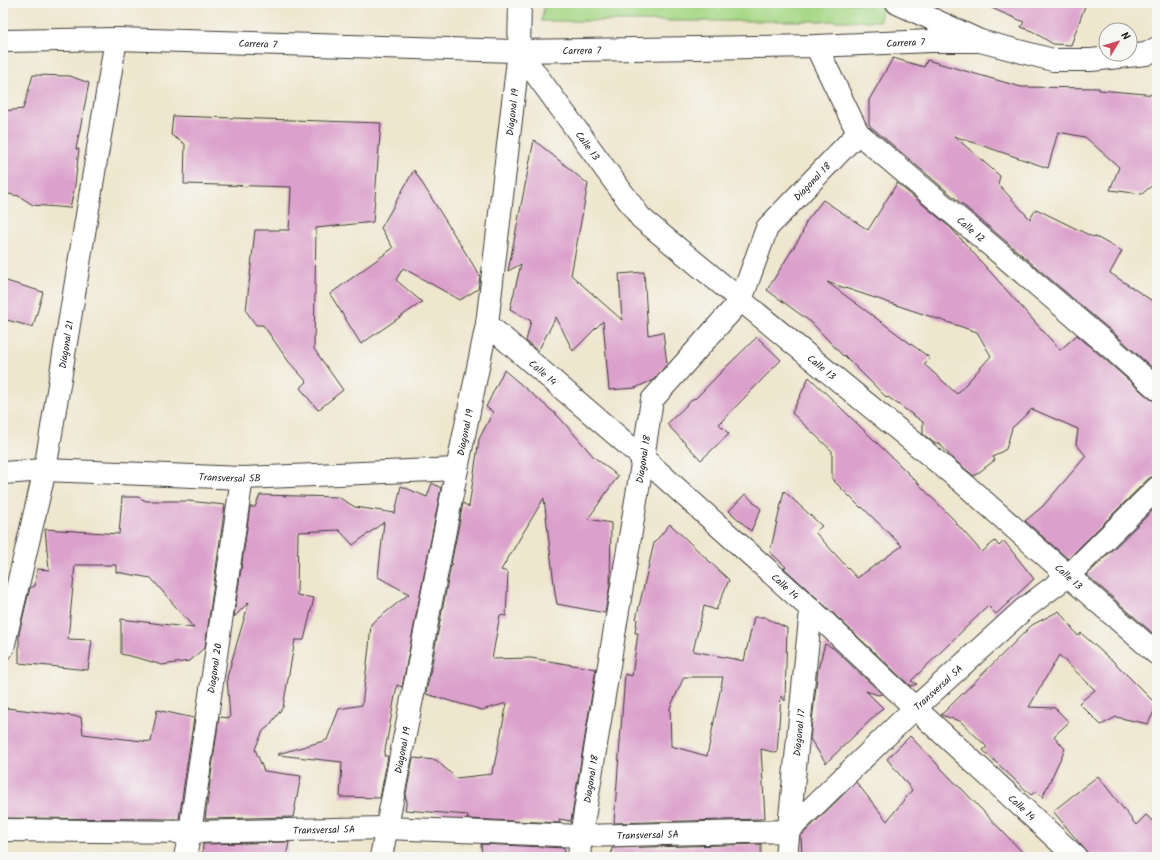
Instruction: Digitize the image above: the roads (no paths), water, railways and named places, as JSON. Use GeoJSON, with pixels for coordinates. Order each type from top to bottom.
{"type":"FeatureCollection","features":[{"type":"Feature","properties":{"kind":"street","name":"Diagonal 19"},"geometry":{"type":"LineString","coordinates":[[381,857],[487,324],[519,51],[520,3]]}},
{"type":"Feature","properties":{"kind":"street"},"geometry":{"type":"LineString","coordinates":[[897,3],[980,41]]}},
{"type":"Feature","properties":{"kind":"street","name":"Carrera 7"},"geometry":{"type":"LineString","coordinates":[[3,41],[116,39],[519,51],[816,46],[930,41],[980,41],[1053,60],[1091,60],[1146,54],[1157,48]]}},
{"type":"Feature","properties":{"kind":"street","name":"Diagonal 21"},"geometry":{"type":"LineString","coordinates":[[3,648],[45,470],[116,39]]}},
{"type":"Feature","properties":{"kind":"street","name":"Calle 12"},"geometry":{"type":"LineString","coordinates":[[816,46],[858,133],[1108,345],[1157,389]]}},
{"type":"Feature","properties":{"kind":"street","name":"Calle 13"},"geometry":{"type":"LineString","coordinates":[[519,51],[641,218],[962,482],[1157,654]]}},
{"type":"Feature","properties":{"kind":"street","name":"Diagonal 18"},"geometry":{"type":"LineString","coordinates":[[579,857],[581,836],[652,400],[741,300],[767,228],[858,133]]}},
{"type":"Feature","properties":{"kind":"street","name":"Calle 14"},"geometry":{"type":"LineString","coordinates":[[487,324],[643,458],[811,609],[915,708],[1076,857]]}},
{"type":"Feature","properties":{"kind":"street","name":"Transversal 5B"},"geometry":{"type":"LineString","coordinates":[[3,473],[45,470],[242,478],[457,469]]}},
{"type":"Feature","properties":{"kind":"street","name":"Diagonal 20"},"geometry":{"type":"LineString","coordinates":[[185,857],[190,832],[242,478]]}},
{"type":"Feature","properties":{"kind":"street","name":"Transversal 5A"},"geometry":{"type":"LineString","coordinates":[[3,830],[190,832],[386,828],[581,836],[788,831],[915,708],[1024,610],[1069,575],[1157,488]]}},
{"type":"Feature","properties":{"kind":"street","name":"Diagonal 17"},"geometry":{"type":"LineString","coordinates":[[786,857],[811,609]]}}]}
